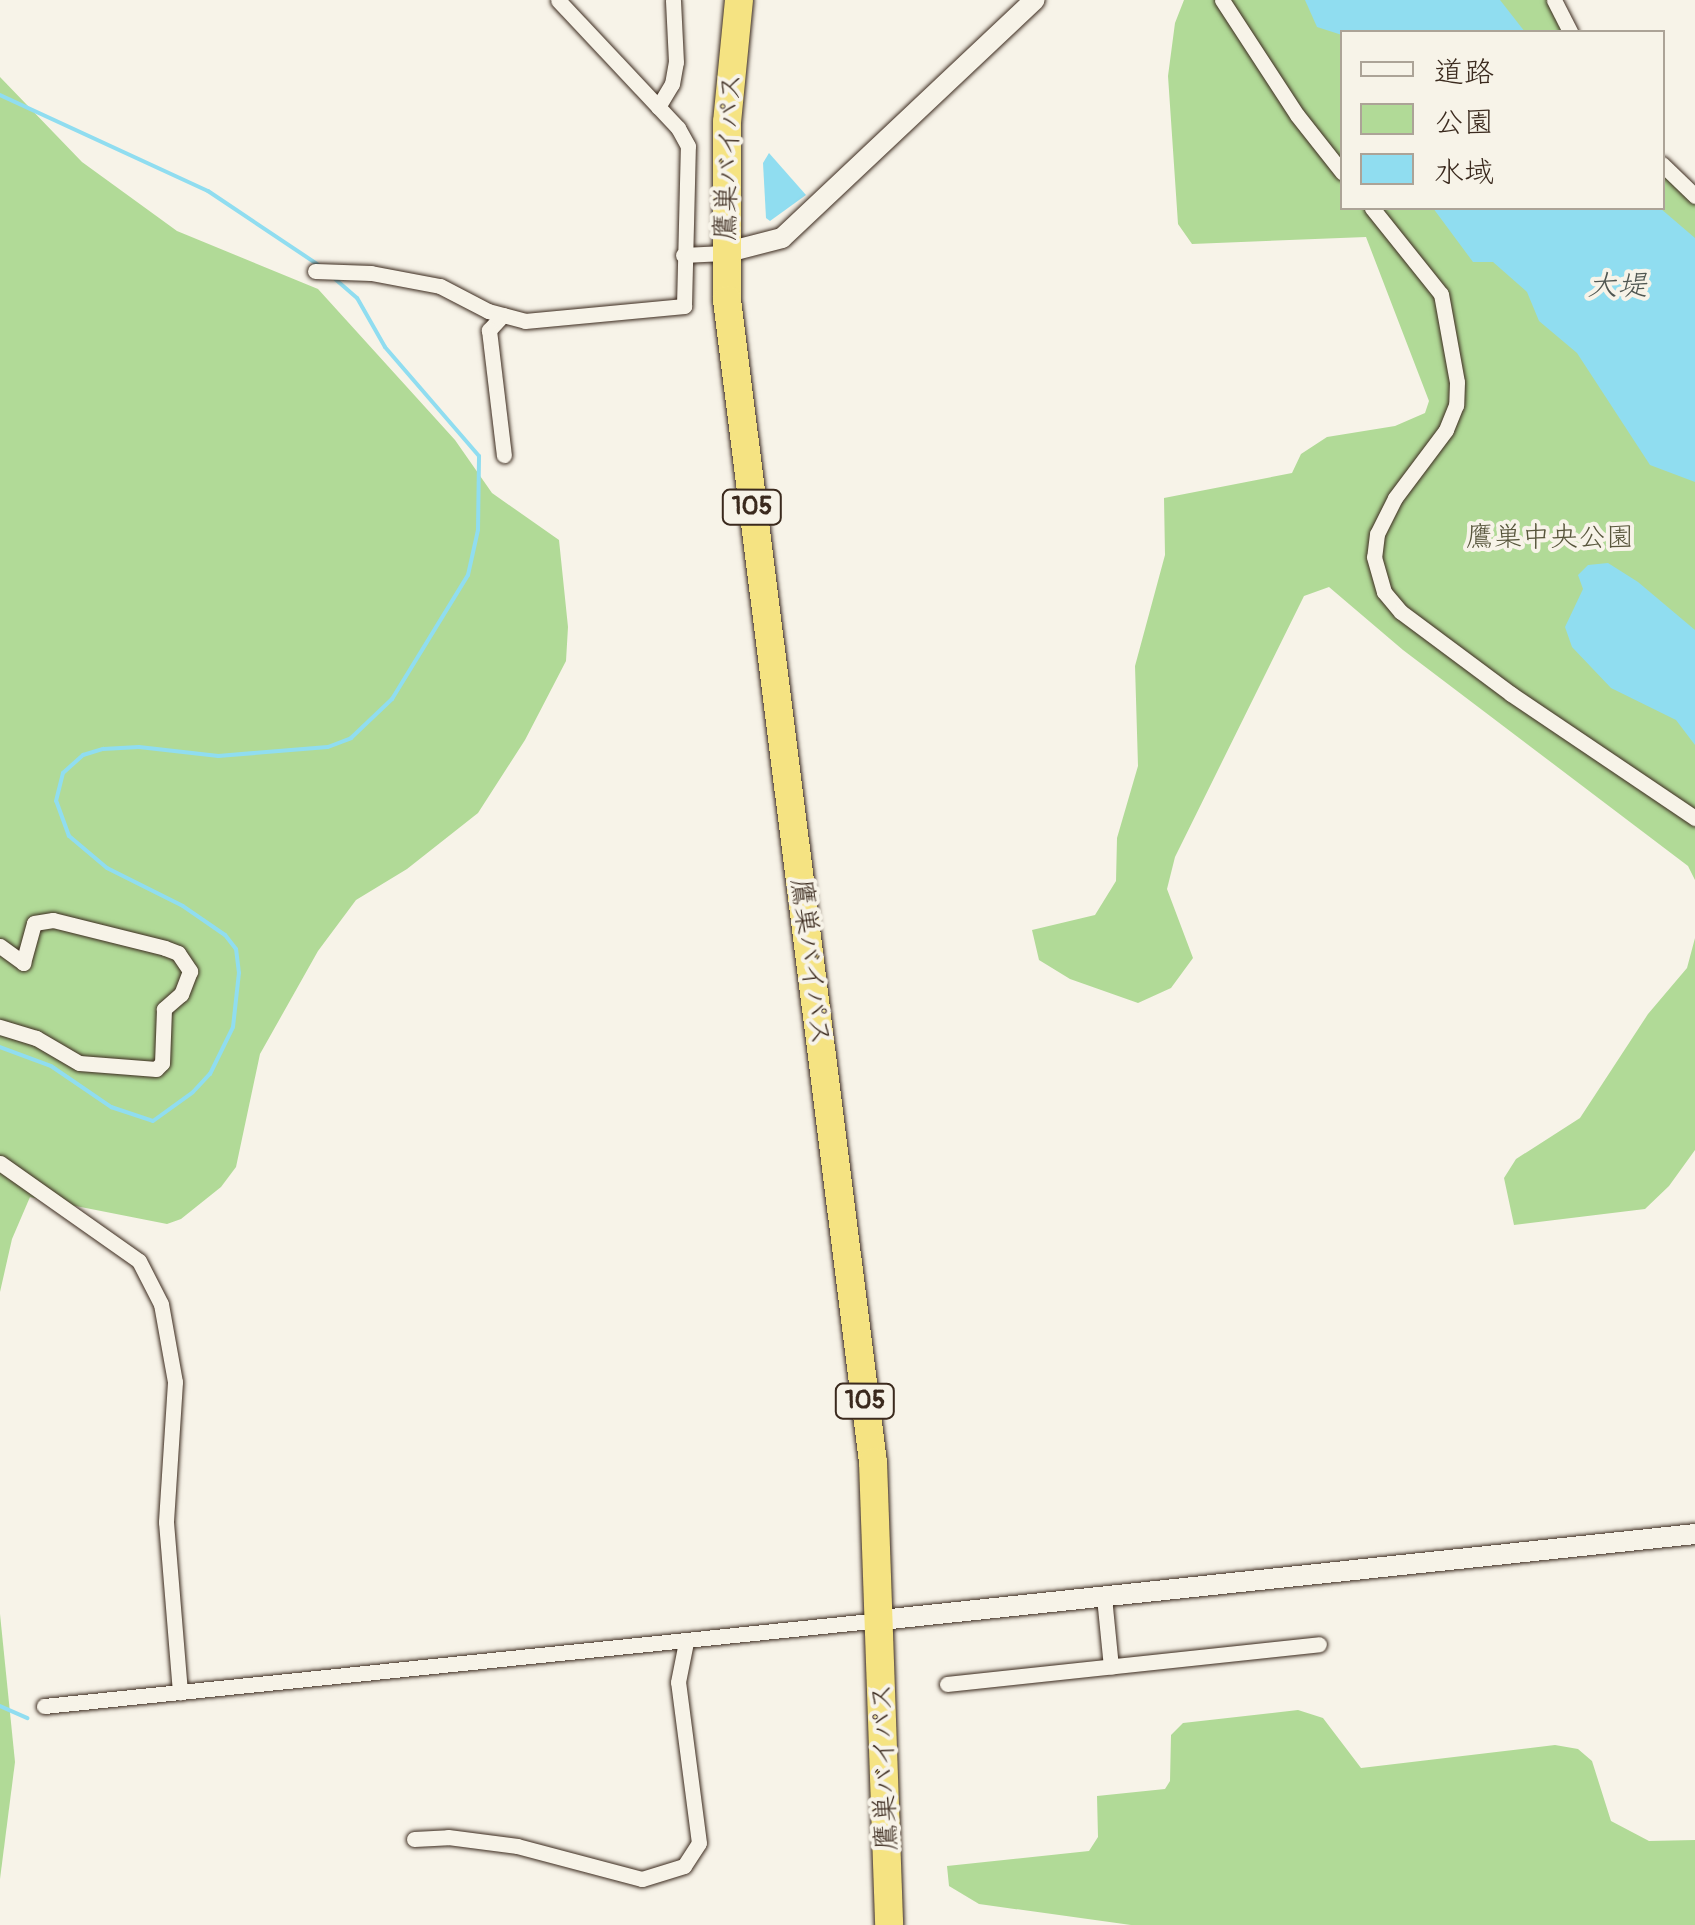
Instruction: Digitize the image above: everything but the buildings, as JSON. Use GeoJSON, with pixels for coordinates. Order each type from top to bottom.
{"type":"FeatureCollection","features":[{"type":"Feature","properties":{"kind":"highway","name":"鷹巣バイパス"},"geometry":{"type":"LineString","coordinates":[[739,0],[728,122],[724,253],[732,350],[873,1462],[889,1925]]}},
{"type":"Feature","properties":{"kind":"street"},"geometry":{"type":"LineString","coordinates":[[315,272],[371,273],[440,286],[525,322],[684,306],[688,146],[658,107],[558,0]]}},
{"type":"Feature","properties":{"kind":"street"},"geometry":{"type":"LineString","coordinates":[[658,107],[672,84],[676,62],[673,0]]}},
{"type":"Feature","properties":{"kind":"street"},"geometry":{"type":"LineString","coordinates":[[684,255],[724,253],[782,238],[1036,0]]}},
{"type":"Feature","properties":{"kind":"street"},"geometry":{"type":"LineString","coordinates":[[1222,0],[1297,115],[1340,169]]}},
{"type":"Feature","properties":{"kind":"street"},"geometry":{"type":"LineString","coordinates":[[1554,0],[1569,30]]}},
{"type":"Feature","properties":{"kind":"street"},"geometry":{"type":"LineString","coordinates":[[1665,167],[1695,196]]}},
{"type":"Feature","properties":{"kind":"street"},"geometry":{"type":"LineString","coordinates":[[1374,210],[1441,294],[1457,382],[1456,404],[1446,430],[1394,498],[1377,534],[1374,557],[1384,592],[1401,612],[1511,694],[1695,818]]}},
{"type":"Feature","properties":{"kind":"street"},"geometry":{"type":"LineString","coordinates":[[504,315],[490,330],[504,455]]}},
{"type":"Feature","properties":{"kind":"street"},"geometry":{"type":"LineString","coordinates":[[0,946],[23,963],[34,924],[53,920],[165,948],[178,953],[190,971],[181,994],[164,1008],[162,1063],[156,1068],[79,1064],[36,1038],[0,1027]]}},
{"type":"Feature","properties":{"kind":"street"},"geometry":{"type":"LineString","coordinates":[[0,1163],[139,1261],[162,1304],[175,1382],[165,1490],[180,1692]]}},
{"type":"Feature","properties":{"kind":"street"},"geometry":{"type":"LineString","coordinates":[[44,1706],[1695,1534]]}},
{"type":"Feature","properties":{"kind":"street"},"geometry":{"type":"LineString","coordinates":[[1104,1597],[1111,1667]]}},
{"type":"Feature","properties":{"kind":"street"},"geometry":{"type":"LineString","coordinates":[[414,1839],[448,1837],[518,1846],[642,1879],[684,1866],[699,1843],[678,1682],[686,1642]]}},
{"type":"Feature","properties":{"kind":"street"},"geometry":{"type":"LineString","coordinates":[[948,1684],[1319,1644]]}},
{"type":"Feature","properties":{"kind":"green space","name":"鷹巣中央公園"},"geometry":{"type":"Polygon","coordinates":[[[1184,0],[1554,0],[1569,30],[1340,30],[1340,210],[1665,210],[1665,166],[1695,196],[1695,880],[1688,866],[1403,650],[1329,587],[1304,596],[1175,857],[1167,889],[1193,958],[1171,988],[1138,1003],[1070,979],[1039,960],[1032,930],[1095,915],[1116,881],[1117,838],[1138,766],[1135,666],[1165,555],[1164,498],[1292,473],[1301,454],[1327,437],[1395,426],[1425,413],[1429,401],[1366,237],[1192,244],[1178,224],[1168,76],[1175,23],[1184,0]]]}},
{"type":"Feature","properties":{"kind":"green space"},"geometry":{"type":"Polygon","coordinates":[[[0,77],[82,162],[177,231],[318,289],[455,440],[492,493],[559,540],[568,627],[566,661],[525,740],[478,813],[407,869],[356,900],[318,951],[260,1054],[236,1167],[221,1187],[181,1219],[167,1224],[30,1197],[12,1239],[0,1292],[0,77]]]}},
{"type":"Feature","properties":{"kind":"green space"},"geometry":{"type":"Polygon","coordinates":[[[1695,938],[1695,1150],[1669,1186],[1645,1209],[1514,1225],[1504,1178],[1516,1159],[1580,1118],[1648,1014],[1687,968],[1695,938]]]}},
{"type":"Feature","properties":{"kind":"green space"},"geometry":{"type":"Polygon","coordinates":[[[0,1614],[15,1762],[0,1879],[0,1614]]]}},
{"type":"Feature","properties":{"kind":"green space"},"geometry":{"type":"Polygon","coordinates":[[[1298,1710],[1323,1718],[1361,1768],[1555,1745],[1578,1749],[1592,1761],[1611,1821],[1649,1841],[1695,1840],[1695,1925],[1131,1925],[979,1904],[949,1886],[947,1866],[1089,1851],[1098,1837],[1097,1796],[1165,1789],[1170,1781],[1171,1735],[1183,1723],[1298,1710]]]}},
{"type":"Feature","properties":{"kind":"water"},"geometry":{"type":"Polygon","coordinates":[[[1305,0],[1500,0],[1523,30],[1340,30],[1340,34],[1317,27],[1305,0]]]}},
{"type":"Feature","properties":{"kind":"water"},"geometry":{"type":"Polygon","coordinates":[[[769,153],[806,195],[770,221],[766,218],[763,163],[769,153]]]}},
{"type":"Feature","properties":{"kind":"water","name":"大堤"},"geometry":{"type":"Polygon","coordinates":[[[1434,210],[1662,210],[1695,238],[1695,482],[1650,465],[1577,353],[1539,321],[1527,292],[1493,262],[1473,262],[1434,210]]]}},
{"type":"Feature","properties":{"kind":"water"},"geometry":{"type":"Polygon","coordinates":[[[1608,563],[1638,582],[1695,630],[1695,745],[1676,720],[1611,688],[1572,647],[1565,627],[1583,589],[1578,575],[1588,565],[1608,563]]]}},
{"type":"Feature","properties":{"kind":"waterway"},"geometry":{"type":"LineString","coordinates":[[0,95],[208,191],[320,266]]}},
{"type":"Feature","properties":{"kind":"waterway"},"geometry":{"type":"LineString","coordinates":[[0,1047],[51,1066],[111,1107],[153,1121],[193,1092],[210,1074],[233,1027],[239,973],[236,949],[225,935],[183,906],[107,868],[69,836],[56,801],[63,773],[83,755],[103,749],[139,747],[218,756],[328,747],[351,738],[392,699],[468,575],[478,530],[479,456],[385,347],[357,298],[335,279]]}},
{"type":"Feature","properties":{"kind":"waterway"},"geometry":{"type":"LineString","coordinates":[[0,1706],[27,1718]]}}]}
